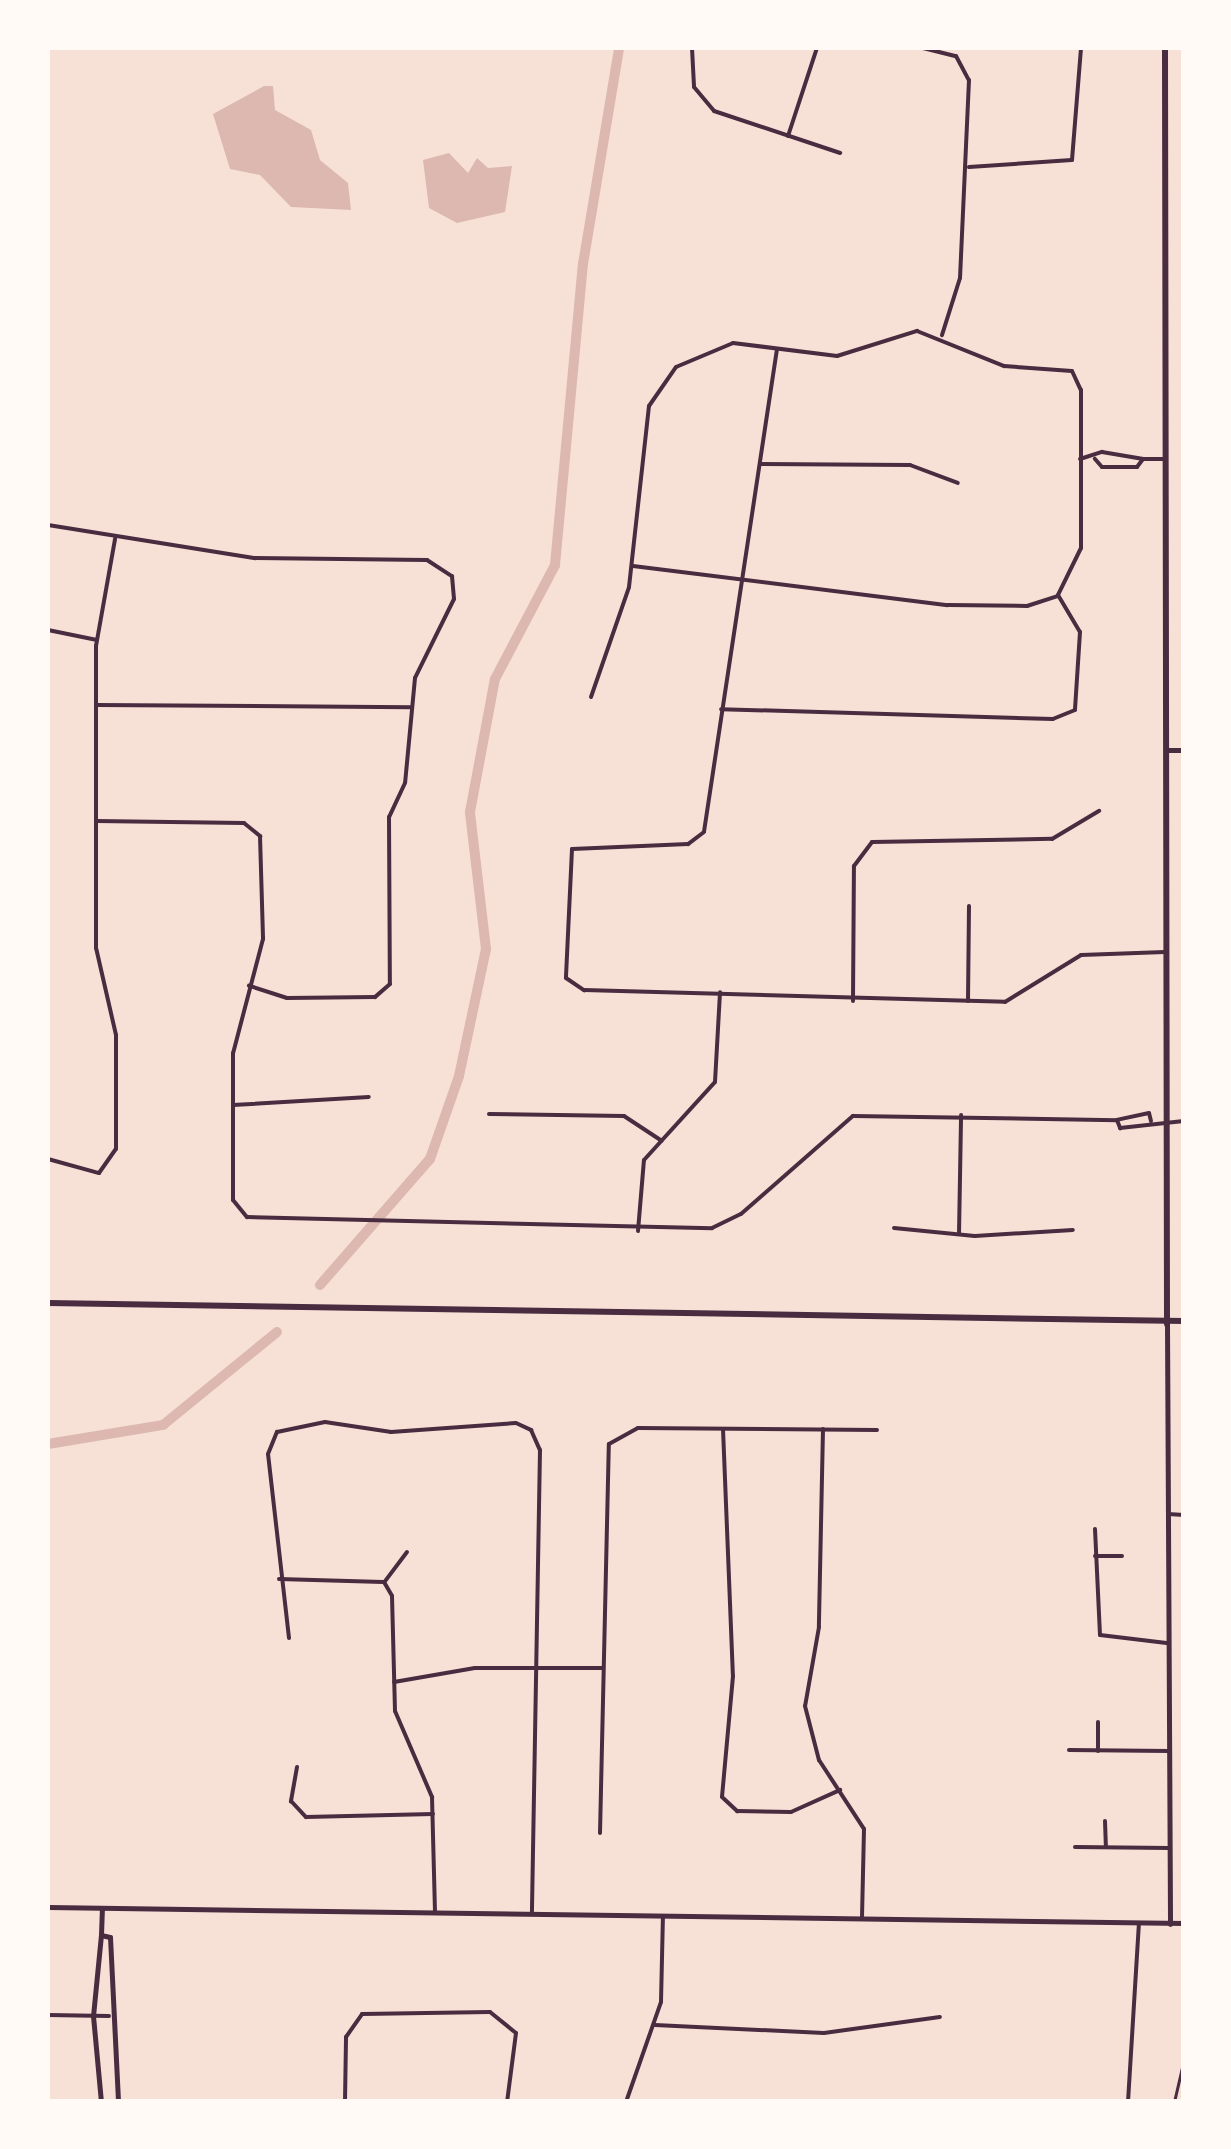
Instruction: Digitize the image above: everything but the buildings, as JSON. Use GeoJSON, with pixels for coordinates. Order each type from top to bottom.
{"type":"FeatureCollection","features":[{"type":"Feature","properties":{"kind":"main road"},"geometry":{"type":"LineString","coordinates":[[1164,48],[1168,1324]]}},
{"type":"Feature","properties":{"kind":"main road"},"geometry":{"type":"LineString","coordinates":[[48,1303],[1168,1324],[1184,1321]]}},
{"type":"Feature","properties":{"kind":"street"},"geometry":{"type":"LineString","coordinates":[[692,48],[702,100],[840,153]]}},
{"type":"Feature","properties":{"kind":"street"},"geometry":{"type":"LineString","coordinates":[[788,136],[817,48]]}},
{"type":"Feature","properties":{"kind":"street"},"geometry":{"type":"LineString","coordinates":[[924,48],[964,63],[967,167],[958,289],[942,335]]}},
{"type":"Feature","properties":{"kind":"street"},"geometry":{"type":"LineString","coordinates":[[967,167],[1072,160],[1081,48]]}},
{"type":"Feature","properties":{"kind":"street"},"geometry":{"type":"LineString","coordinates":[[592,696],[633,566],[649,406],[661,380],[733,343],[838,356],[903,333],[942,335],[1004,366],[1053,364],[1078,378],[1080,559],[1058,595],[1027,606],[948,605],[853,588],[747,586],[633,566]]}},
{"type":"Feature","properties":{"kind":"street"},"geometry":{"type":"LineString","coordinates":[[777,349],[747,586],[700,838],[572,848],[570,984],[853,1001],[968,1002],[1020,999],[1081,955],[1167,952]]}},
{"type":"Feature","properties":{"kind":"street"},"geometry":{"type":"LineString","coordinates":[[1080,459],[1119,452],[1166,458]]}},
{"type":"Feature","properties":{"kind":"street"},"geometry":{"type":"LineString","coordinates":[[1095,458],[1102,467],[1137,467],[1143,458]]}},
{"type":"Feature","properties":{"kind":"street"},"geometry":{"type":"LineString","coordinates":[[760,464],[910,464],[958,483]]}},
{"type":"Feature","properties":{"kind":"street"},"geometry":{"type":"LineString","coordinates":[[48,526],[256,558],[427,560],[452,576],[454,599],[423,651],[412,708],[405,783],[387,834],[392,976],[384,992],[287,998],[249,986]]}},
{"type":"Feature","properties":{"kind":"street"},"geometry":{"type":"LineString","coordinates":[[48,1158],[90,1174],[107,1168],[116,1149],[116,1035],[98,971],[96,822],[97,640],[115,539]]}},
{"type":"Feature","properties":{"kind":"street"},"geometry":{"type":"LineString","coordinates":[[722,709],[1034,719],[1075,710],[1080,632],[1058,595]]}},
{"type":"Feature","properties":{"kind":"street"},"geometry":{"type":"LineString","coordinates":[[48,630],[97,640]]}},
{"type":"Feature","properties":{"kind":"street"},"geometry":{"type":"LineString","coordinates":[[96,705],[412,708]]}},
{"type":"Feature","properties":{"kind":"street"},"geometry":{"type":"LineString","coordinates":[[1166,750],[1183,750]]}},
{"type":"Feature","properties":{"kind":"street"},"geometry":{"type":"LineString","coordinates":[[853,1001],[854,866],[864,849],[882,838],[1062,838],[1099,811]]}},
{"type":"Feature","properties":{"kind":"street"},"geometry":{"type":"LineString","coordinates":[[96,822],[256,830],[263,939],[235,1037],[233,1105],[240,1214],[380,1225],[638,1231],[732,1221],[843,1119],[960,1115],[1118,1120],[1149,1113],[1151,1121]]}},
{"type":"Feature","properties":{"kind":"street"},"geometry":{"type":"LineString","coordinates":[[968,1002],[969,906]]}},
{"type":"Feature","properties":{"kind":"street"},"geometry":{"type":"LineString","coordinates":[[638,1231],[639,1170],[715,1082],[720,992]]}},
{"type":"Feature","properties":{"kind":"street"},"geometry":{"type":"LineString","coordinates":[[233,1105],[369,1098]]}},
{"type":"Feature","properties":{"kind":"street"},"geometry":{"type":"LineString","coordinates":[[489,1114],[624,1116],[662,1141]]}},
{"type":"Feature","properties":{"kind":"street"},"geometry":{"type":"LineString","coordinates":[[960,1115],[960,1234]]}},
{"type":"Feature","properties":{"kind":"street"},"geometry":{"type":"LineString","coordinates":[[1118,1120],[1120,1128],[1151,1121],[1184,1122]]}},
{"type":"Feature","properties":{"kind":"street"},"geometry":{"type":"LineString","coordinates":[[894,1228],[960,1234],[1073,1230]]}},
{"type":"Feature","properties":{"kind":"street"},"geometry":{"type":"LineString","coordinates":[[1168,1324],[1170,1924]]}},
{"type":"Feature","properties":{"kind":"street"},"geometry":{"type":"LineString","coordinates":[[289,1638],[279,1579],[268,1454],[277,1432],[325,1422],[391,1432],[516,1423],[531,1430],[540,1450],[532,1914]]}},
{"type":"Feature","properties":{"kind":"street"},"geometry":{"type":"LineString","coordinates":[[600,1832],[604,1454],[614,1437],[638,1428],[877,1430]]}},
{"type":"Feature","properties":{"kind":"street"},"geometry":{"type":"LineString","coordinates":[[723,1429],[733,1676],[725,1802],[791,1812],[840,1790]]}},
{"type":"Feature","properties":{"kind":"street"},"geometry":{"type":"LineString","coordinates":[[823,1430],[819,1627],[805,1706],[819,1760],[864,1829],[862,1919]]}},
{"type":"Feature","properties":{"kind":"street"},"geometry":{"type":"LineString","coordinates":[[1168,1514],[1183,1514]]}},
{"type":"Feature","properties":{"kind":"street"},"geometry":{"type":"LineString","coordinates":[[1095,1528],[1100,1635],[1168,1643]]}},
{"type":"Feature","properties":{"kind":"street"},"geometry":{"type":"LineString","coordinates":[[384,1582],[407,1552]]}},
{"type":"Feature","properties":{"kind":"street"},"geometry":{"type":"LineString","coordinates":[[1095,1556],[1122,1556]]}},
{"type":"Feature","properties":{"kind":"street"},"geometry":{"type":"LineString","coordinates":[[279,1579],[384,1582]]}},
{"type":"Feature","properties":{"kind":"street"},"geometry":{"type":"LineString","coordinates":[[384,1582],[392,1596],[394,1711],[434,1814],[435,1912]]}},
{"type":"Feature","properties":{"kind":"street"},"geometry":{"type":"LineString","coordinates":[[394,1682],[537,1668],[602,1668]]}},
{"type":"Feature","properties":{"kind":"street"},"geometry":{"type":"LineString","coordinates":[[1098,1722],[1098,1751]]}},
{"type":"Feature","properties":{"kind":"street"},"geometry":{"type":"LineString","coordinates":[[1068,1750],[1169,1751]]}},
{"type":"Feature","properties":{"kind":"street"},"geometry":{"type":"LineString","coordinates":[[297,1767],[291,1801],[306,1817],[434,1814]]}},
{"type":"Feature","properties":{"kind":"street"},"geometry":{"type":"LineString","coordinates":[[1105,1821],[1106,1848]]}},
{"type":"Feature","properties":{"kind":"street"},"geometry":{"type":"LineString","coordinates":[[1075,1848],[1169,1848]]}},
{"type":"Feature","properties":{"kind":"street"},"geometry":{"type":"LineString","coordinates":[[48,1907],[1184,1924]]}},
{"type":"Feature","properties":{"kind":"street"},"geometry":{"type":"LineString","coordinates":[[101,2102],[93,2016],[102,1908]]}},
{"type":"Feature","properties":{"kind":"street"},"geometry":{"type":"LineString","coordinates":[[626,2102],[654,2025],[663,1916]]}},
{"type":"Feature","properties":{"kind":"street"},"geometry":{"type":"LineString","coordinates":[[1128,2102],[1139,1924]]}},
{"type":"Feature","properties":{"kind":"street"},"geometry":{"type":"LineString","coordinates":[[102,1934],[110,1937],[109,2016],[118,2102]]}},
{"type":"Feature","properties":{"kind":"street"},"geometry":{"type":"LineString","coordinates":[[344,2102],[356,2019],[490,2012],[509,2023],[516,2044],[507,2102]]}},
{"type":"Feature","properties":{"kind":"street"},"geometry":{"type":"LineString","coordinates":[[48,2015],[109,2016]]}},
{"type":"Feature","properties":{"kind":"street"},"geometry":{"type":"LineString","coordinates":[[654,2025],[824,2032],[940,2017]]}},
{"type":"Feature","properties":{"kind":"path"},"geometry":{"type":"LineString","coordinates":[[1174,2102],[1184,2059]]}},
{"type":"Feature","properties":{"kind":"shaded area"},"geometry":{"type":"Polygon","coordinates":[[[264,86],[273,86],[275,110],[311,130],[320,160],[348,183],[351,210],[291,207],[260,175],[230,169],[213,114],[264,86]]]}},
{"type":"Feature","properties":{"kind":"shaded area"},"geometry":{"type":"Polygon","coordinates":[[[449,153],[468,173],[477,158],[488,168],[512,166],[505,212],[457,223],[429,208],[423,160],[449,153]]]}},
{"type":"Feature","properties":{"kind":"waterway"},"geometry":{"type":"LineString","coordinates":[[320,1285],[430,1159],[459,1076],[486,949],[470,812],[495,679],[555,565],[583,264],[619,48]]}},
{"type":"Feature","properties":{"kind":"waterway"},"geometry":{"type":"LineString","coordinates":[[48,1444],[163,1425],[277,1332]]}}]}
